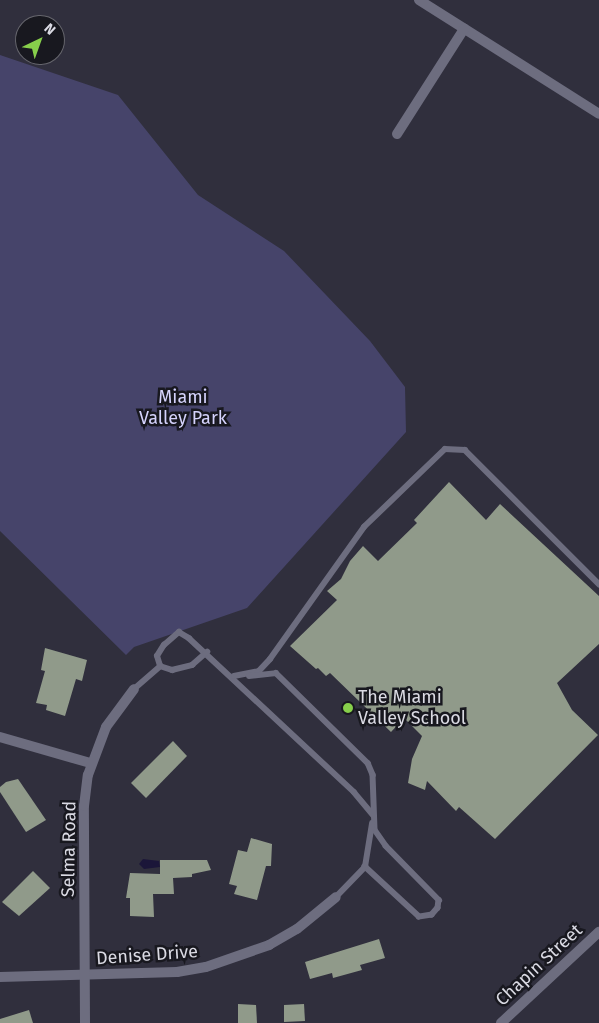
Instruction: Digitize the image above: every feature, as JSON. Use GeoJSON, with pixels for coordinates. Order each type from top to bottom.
{"type":"FeatureCollection","features":[{"type":"Feature","properties":{"kind":"street"},"geometry":{"type":"LineString","coordinates":[[419,0],[599,114]]}},
{"type":"Feature","properties":{"kind":"street"},"geometry":{"type":"LineString","coordinates":[[397,134],[464,29]]}},
{"type":"Feature","properties":{"kind":"street","name":"Selma Road"},"geometry":{"type":"LineString","coordinates":[[85,1023],[84,806],[90,763],[106,727],[134,688]]}},
{"type":"Feature","properties":{"kind":"street"},"geometry":{"type":"LineString","coordinates":[[0,737],[90,763]]}},
{"type":"Feature","properties":{"kind":"street","name":"Denise Drive"},"geometry":{"type":"LineString","coordinates":[[0,977],[177,972],[242,956],[297,928],[336,897]]}},
{"type":"Feature","properties":{"kind":"street","name":"Chapin Street"},"geometry":{"type":"LineString","coordinates":[[501,1023],[599,932]]}},
{"type":"Feature","properties":{"kind":"lane"},"geometry":{"type":"LineString","coordinates":[[234,676],[259,671],[270,660],[364,527],[445,449],[465,450],[599,584]]}},
{"type":"Feature","properties":{"kind":"lane"},"geometry":{"type":"LineString","coordinates":[[160,666],[157,656],[164,645],[179,632],[207,652],[234,676],[354,792],[373,814],[365,867],[336,897]]}},
{"type":"Feature","properties":{"kind":"lane"},"geometry":{"type":"LineString","coordinates":[[160,666],[172,670],[192,665],[207,652]]}},
{"type":"Feature","properties":{"kind":"lane"},"geometry":{"type":"LineString","coordinates":[[134,688],[160,666]]}},
{"type":"Feature","properties":{"kind":"lane"},"geometry":{"type":"LineString","coordinates":[[234,676],[276,673],[368,763],[373,775],[375,830],[386,846],[439,900],[438,908],[432,915],[420,916],[365,867]]}},
{"type":"Feature","properties":{"kind":"green space","name":"Miami Valley Park"},"geometry":{"type":"Polygon","coordinates":[[[0,55],[15,60],[15,65],[30,65],[118,95],[198,195],[284,251],[370,341],[405,387],[406,432],[247,608],[134,647],[126,655],[0,531],[0,55]]]}},
{"type":"Feature","properties":{"kind":"shaded area"},"geometry":{"type":"Polygon","coordinates":[[[143,859],[159,861],[160,867],[144,869],[139,864],[143,859]]]}},
{"type":"Feature","properties":{"kind":"building","name":"The Miami Valley School"},"geometry":{"type":"Polygon","coordinates":[[[449,482],[486,520],[500,504],[599,596],[599,644],[557,683],[572,710],[598,735],[495,839],[459,807],[456,811],[427,781],[425,790],[408,783],[412,759],[422,736],[404,718],[391,732],[330,673],[326,676],[290,646],[337,600],[327,591],[341,579],[350,561],[363,546],[378,561],[417,523],[414,520],[449,482]]]}},
{"type":"Feature","properties":{"kind":"building"},"geometry":{"type":"Polygon","coordinates":[[[45,648],[87,660],[82,681],[76,679],[65,716],[46,710],[47,705],[36,703],[45,671],[41,670],[45,648]]]}},
{"type":"Feature","properties":{"kind":"building"},"geometry":{"type":"Polygon","coordinates":[[[173,741],[187,756],[146,798],[131,783],[173,741]]]}},
{"type":"Feature","properties":{"kind":"building"},"geometry":{"type":"Polygon","coordinates":[[[18,779],[46,820],[26,832],[0,792],[0,787],[6,782],[18,779]]]}},
{"type":"Feature","properties":{"kind":"building"},"geometry":{"type":"Polygon","coordinates":[[[251,838],[272,844],[271,866],[266,866],[257,900],[234,894],[237,886],[229,884],[238,850],[247,852],[251,838]]]}},
{"type":"Feature","properties":{"kind":"building"},"geometry":{"type":"Polygon","coordinates":[[[160,860],[207,860],[211,870],[192,874],[192,877],[173,878],[174,894],[153,894],[154,917],[130,916],[130,898],[126,898],[130,873],[160,874],[160,860]]]}},
{"type":"Feature","properties":{"kind":"building"},"geometry":{"type":"Polygon","coordinates":[[[33,871],[50,888],[19,916],[2,902],[33,871]]]}},
{"type":"Feature","properties":{"kind":"building"},"geometry":{"type":"Polygon","coordinates":[[[379,939],[385,958],[360,965],[362,970],[333,978],[332,973],[310,979],[305,962],[379,939]]]}},
{"type":"Feature","properties":{"kind":"building"},"geometry":{"type":"Polygon","coordinates":[[[238,1004],[256,1005],[257,1023],[238,1023],[238,1004]]]}},
{"type":"Feature","properties":{"kind":"building"},"geometry":{"type":"Polygon","coordinates":[[[304,1004],[305,1021],[284,1022],[284,1005],[304,1004]]]}},
{"type":"Feature","properties":{"kind":"building"},"geometry":{"type":"Polygon","coordinates":[[[29,1010],[33,1023],[0,1023],[0,1019],[29,1010]]]}},
{"type":"Feature","properties":{"kind":"place","name":"The Miami Valley School"},"geometry":{"type":"Point","coordinates":[348,708]}}]}
